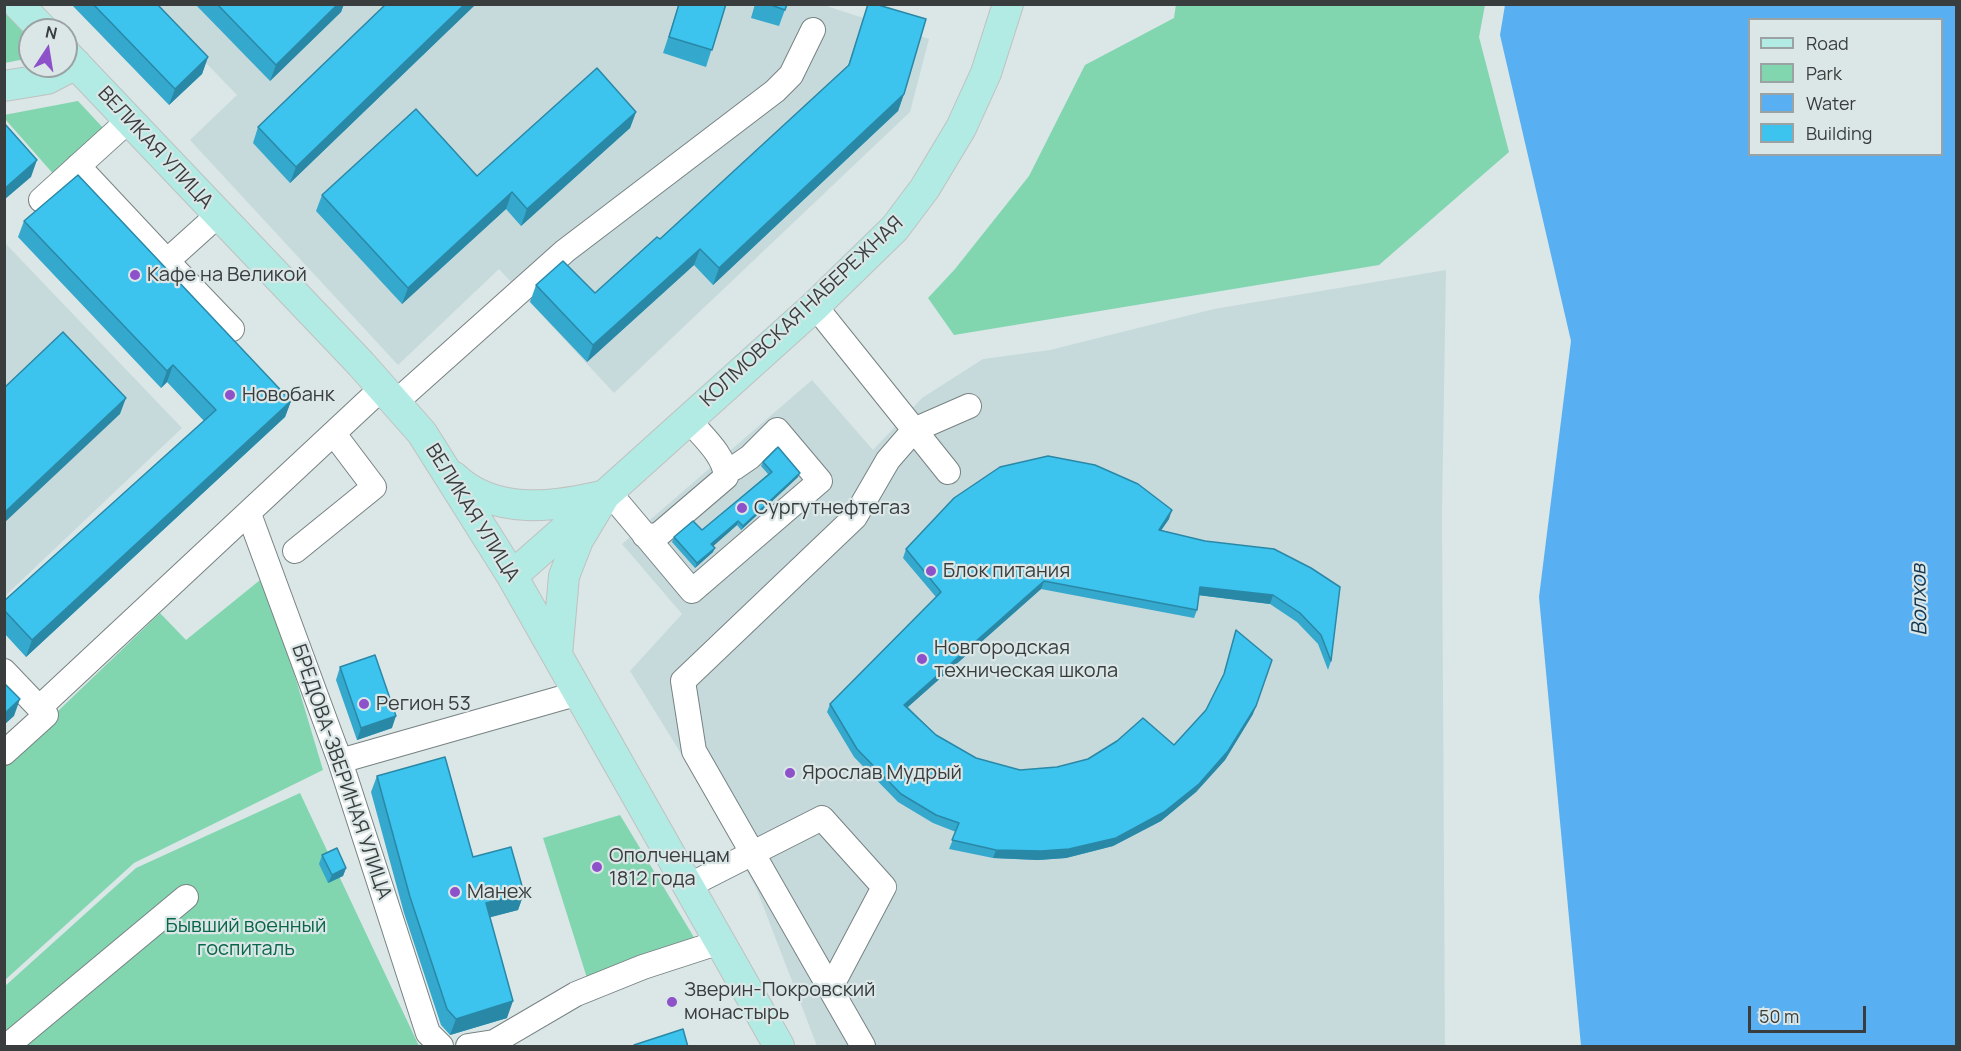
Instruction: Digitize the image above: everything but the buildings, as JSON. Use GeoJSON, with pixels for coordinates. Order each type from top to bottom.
{"type":"FeatureCollection","features":[{"type":"Feature","properties":{"kind":"main road"},"geometry":{"type":"LineString","coordinates":[[18,4],[31,18]]}},
{"type":"Feature","properties":{"kind":"main road","name":"КОЛМОВСКАЯ НАБЕРЕЖНАЯ"},"geometry":{"type":"LineString","coordinates":[[512,576],[815,306],[895,228],[934,174],[974,101],[1008,4]]}},
{"type":"Feature","properties":{"kind":"main road","name":"ВЕЛИКАЯ УЛИЦА"},"geometry":{"type":"LineString","coordinates":[[78,66],[390,395],[447,468],[512,576],[779,1047]]}},
{"type":"Feature","properties":{"kind":"main road"},"geometry":{"type":"LineString","coordinates":[[4,86],[48,78]]}},
{"type":"Feature","properties":{"kind":"main road"},"geometry":{"type":"LineString","coordinates":[[447,468],[467,487],[498,501],[549,505],[607,493]]}},
{"type":"Feature","properties":{"kind":"main road"},"geometry":{"type":"LineString","coordinates":[[557,655],[564,576],[578,540],[607,493]]}},
{"type":"Feature","properties":{"kind":"street"},"geometry":{"type":"LineString","coordinates":[[39,708],[334,434],[390,395],[565,251],[775,91],[790,75],[813,30]]}},
{"type":"Feature","properties":{"kind":"street"},"geometry":{"type":"LineString","coordinates":[[41,200],[129,120]]}},
{"type":"Feature","properties":{"kind":"street"},"geometry":{"type":"LineString","coordinates":[[78,166],[232,328]]}},
{"type":"Feature","properties":{"kind":"street"},"geometry":{"type":"LineString","coordinates":[[167,261],[218,214]]}},
{"type":"Feature","properties":{"kind":"street"},"geometry":{"type":"LineString","coordinates":[[815,306],[948,472]]}},
{"type":"Feature","properties":{"kind":"street"},"geometry":{"type":"LineString","coordinates":[[863,1047],[694,751],[683,681],[855,517],[888,460],[914,430],[969,406]]}},
{"type":"Feature","properties":{"kind":"street"},"geometry":{"type":"LineString","coordinates":[[644,535],[657,536],[726,477],[725,466],[688,419]]}},
{"type":"Feature","properties":{"kind":"street"},"geometry":{"type":"LineString","coordinates":[[607,493],[692,591],[820,481],[777,430],[750,457],[734,468],[725,466]]}},
{"type":"Feature","properties":{"kind":"street"},"geometry":{"type":"LineString","coordinates":[[294,551],[374,487],[334,434]]}},
{"type":"Feature","properties":{"kind":"street","name":"БРЕДОВА-ЗВЕРИНАЯ УЛИЦА"},"geometry":{"type":"LineString","coordinates":[[249,514],[340,761],[434,1040]]}},
{"type":"Feature","properties":{"kind":"street"},"geometry":{"type":"LineString","coordinates":[[4,671],[46,715],[4,753]]}},
{"type":"Feature","properties":{"kind":"street"},"geometry":{"type":"LineString","coordinates":[[340,761],[579,693]]}},
{"type":"Feature","properties":{"kind":"street"},"geometry":{"type":"LineString","coordinates":[[688,886],[822,818],[884,887],[830,989]]}},
{"type":"Feature","properties":{"kind":"street"},"geometry":{"type":"LineString","coordinates":[[7,1047],[186,897]]}},
{"type":"Feature","properties":{"kind":"street"},"geometry":{"type":"LineString","coordinates":[[468,1047],[495,1044],[576,994],[643,967],[720,942]]}},
{"type":"Feature","properties":{"kind":"shaded area"},"geometry":{"type":"Polygon","coordinates":[[[820,4],[929,39],[910,112],[614,393],[499,269],[398,365],[190,140],[237,95],[150,5],[820,4]]]}},
{"type":"Feature","properties":{"kind":"shaded area"},"geometry":{"type":"Polygon","coordinates":[[[5,243],[182,428],[5,596],[5,243]]]}},
{"type":"Feature","properties":{"kind":"shaded area"},"geometry":{"type":"Polygon","coordinates":[[[1446,270],[1442,513],[1445,1046],[817,1046],[757,890],[706,794],[630,671],[682,614],[622,544],[812,380],[873,450],[922,398],[983,359],[1050,350],[1214,309],[1446,270]]]}},
{"type":"Feature","properties":{"kind":"green space"},"geometry":{"type":"Polygon","coordinates":[[[1176,4],[1485,5],[1479,37],[1509,152],[1379,265],[954,335],[928,298],[955,269],[1029,176],[1085,65],[1174,18],[1176,4]]]}},
{"type":"Feature","properties":{"kind":"green space"},"geometry":{"type":"Polygon","coordinates":[[[5,5],[18,18],[18,60],[5,63],[5,5]]]}},
{"type":"Feature","properties":{"kind":"green space"},"geometry":{"type":"Polygon","coordinates":[[[78,101],[106,131],[56,177],[5,119],[4,115],[78,101]]]}},
{"type":"Feature","properties":{"kind":"green space"},"geometry":{"type":"Polygon","coordinates":[[[265,576],[323,770],[134,863],[5,980],[5,762],[160,613],[186,640],[265,576]]]}},
{"type":"Feature","properties":{"kind":"green space","name":"Бывший военный госпиталь"},"geometry":{"type":"Polygon","coordinates":[[[300,793],[419,1046],[5,1046],[4,987],[136,868],[300,793]]]}},
{"type":"Feature","properties":{"kind":"green space"},"geometry":{"type":"Polygon","coordinates":[[[620,815],[695,939],[587,978],[543,838],[620,815]]]}},
{"type":"Feature","properties":{"kind":"water","name":"Волхов"},"geometry":{"type":"Polygon","coordinates":[[[1505,5],[1956,5],[1956,1046],[1581,1046],[1539,597],[1571,341],[1500,35],[1505,5]]]}},
{"type":"Feature","properties":{"kind":"place","name":"Кафе на Великой"},"geometry":{"type":"Point","coordinates":[135,275]}},
{"type":"Feature","properties":{"kind":"place","name":"Новобанк"},"geometry":{"type":"Point","coordinates":[230,395]}},
{"type":"Feature","properties":{"kind":"place","name":"Сургутнефтегаз"},"geometry":{"type":"Point","coordinates":[742,508]}},
{"type":"Feature","properties":{"kind":"place","name":"Блок питания"},"geometry":{"type":"Point","coordinates":[931,571]}},
{"type":"Feature","properties":{"kind":"place","name":"Новгородская техническая школа"},"geometry":{"type":"Point","coordinates":[922,659]}},
{"type":"Feature","properties":{"kind":"place","name":"Регион 53"},"geometry":{"type":"Point","coordinates":[364,704]}},
{"type":"Feature","properties":{"kind":"place","name":"Ярослав Мудрый"},"geometry":{"type":"Point","coordinates":[790,773]}},
{"type":"Feature","properties":{"kind":"place","name":"Ополченцам 1812 года"},"geometry":{"type":"Point","coordinates":[597,867]}},
{"type":"Feature","properties":{"kind":"place","name":"Манеж"},"geometry":{"type":"Point","coordinates":[455,892]}},
{"type":"Feature","properties":{"kind":"place","name":"Зверин-Покровский монастырь"},"geometry":{"type":"Point","coordinates":[672,1002]}}]}
